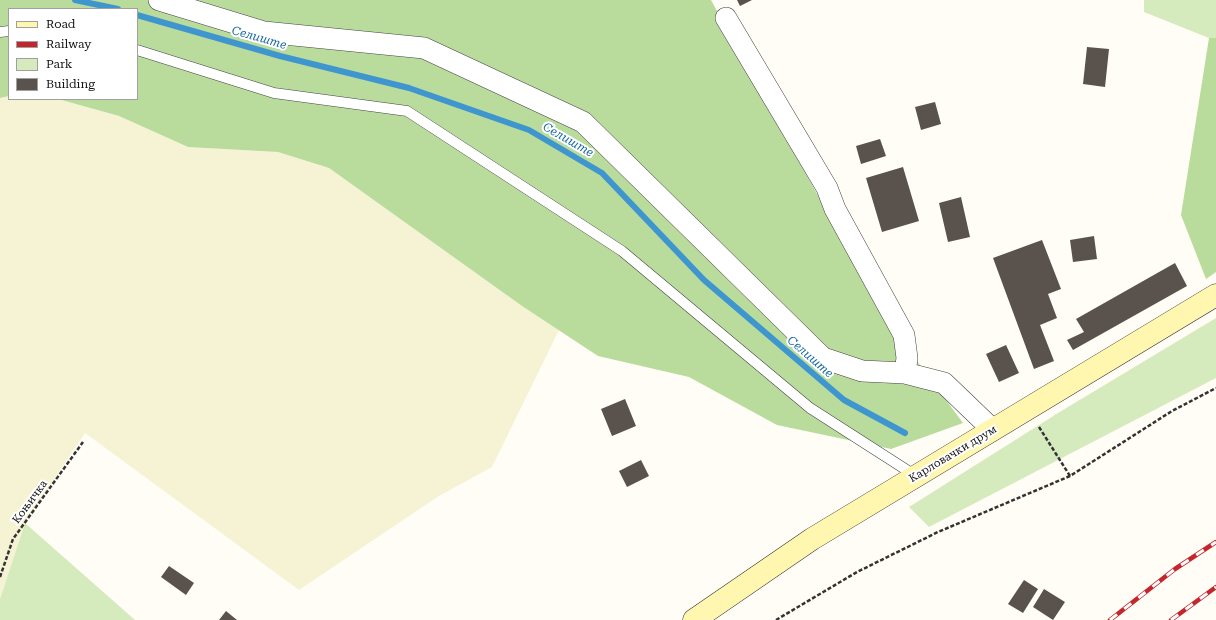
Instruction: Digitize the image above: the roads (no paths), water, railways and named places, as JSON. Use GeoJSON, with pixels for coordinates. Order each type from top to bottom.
{"type":"FeatureCollection","features":[{"type":"Feature","properties":{"kind":"main road","name":"Карловачки друм"},"geometry":{"type":"LineString","coordinates":[[694,620],[812,539],[1216,295]]}},
{"type":"Feature","properties":{"kind":"street"},"geometry":{"type":"LineString","coordinates":[[159,0],[264,32],[424,48],[583,122],[823,358],[862,371],[905,373],[944,383],[993,430]]}},
{"type":"Feature","properties":{"kind":"street"},"geometry":{"type":"LineString","coordinates":[[726,18],[827,188],[835,209],[904,335],[907,358],[905,373]]}},
{"type":"Feature","properties":{"kind":"lane"},"geometry":{"type":"LineString","coordinates":[[138,50],[274,92],[407,111],[622,250],[810,408],[916,476]]}},
{"type":"Feature","properties":{"kind":"waterway","name":"Селиште"},"geometry":{"type":"LineString","coordinates":[[75,0],[113,8]]}},
{"type":"Feature","properties":{"kind":"waterway","name":"Селиште"},"geometry":{"type":"LineString","coordinates":[[138,15],[280,56],[409,88],[529,130],[602,173],[704,280],[844,400],[905,433]]}},
{"type":"Feature","properties":{"kind":"railway"},"geometry":{"type":"LineString","coordinates":[[1110,620],[1175,569],[1216,542]]}},
{"type":"Feature","properties":{"kind":"railway"},"geometry":{"type":"LineString","coordinates":[[1171,620],[1216,587]]}}]}
